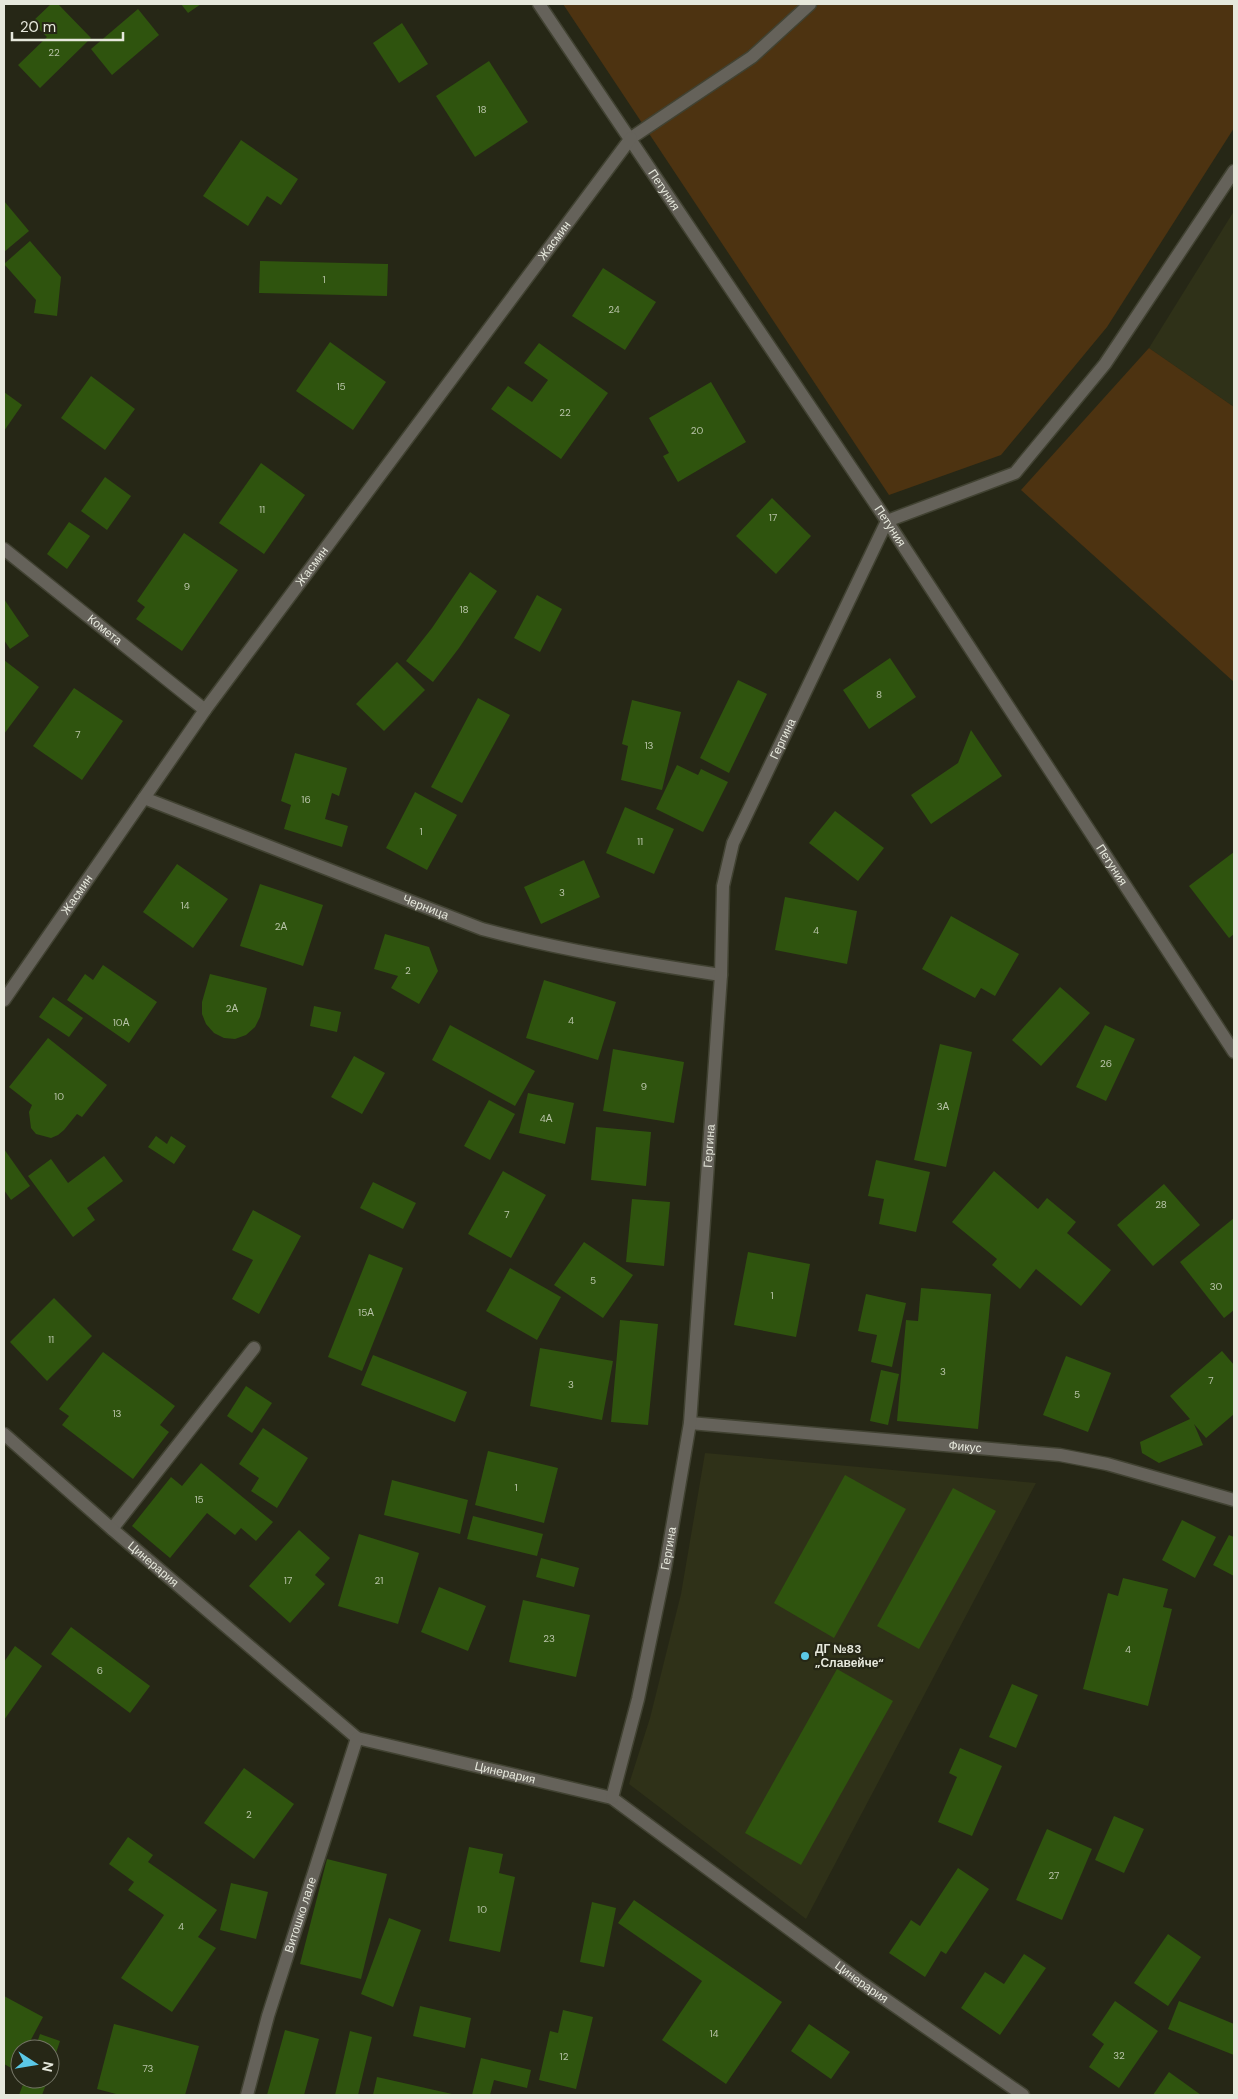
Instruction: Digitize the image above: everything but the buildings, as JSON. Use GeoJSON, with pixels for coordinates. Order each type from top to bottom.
{"type":"FeatureCollection","features":[{"type":"Feature","properties":{"kind":"street","name":"Петуния"},"geometry":{"type":"LineString","coordinates":[[539,4],[887,521],[1234,1052]]}},
{"type":"Feature","properties":{"kind":"street","name":"Жасмин"},"geometry":{"type":"LineString","coordinates":[[4,1000],[205,710],[631,138],[752,57],[810,4]]}},
{"type":"Feature","properties":{"kind":"street"},"geometry":{"type":"LineString","coordinates":[[887,521],[1015,473],[1105,364],[1234,172]]}},
{"type":"Feature","properties":{"kind":"street","name":"Гергина"},"geometry":{"type":"LineString","coordinates":[[612,1798],[638,1699],[665,1570],[690,1423],[721,975],[723,886],[733,843],[887,521]]}},
{"type":"Feature","properties":{"kind":"street","name":"Комета"},"geometry":{"type":"LineString","coordinates":[[4,549],[205,710]]}},
{"type":"Feature","properties":{"kind":"street","name":"Черница"},"geometry":{"type":"LineString","coordinates":[[144,798],[482,929],[548,945],[721,975]]}},
{"type":"Feature","properties":{"kind":"street"},"geometry":{"type":"LineString","coordinates":[[112,1529],[254,1348]]}},
{"type":"Feature","properties":{"kind":"street","name":"Фикус"},"geometry":{"type":"LineString","coordinates":[[690,1423],[1060,1455],[1107,1464],[1234,1500]]}},
{"type":"Feature","properties":{"kind":"street","name":"Цинерария"},"geometry":{"type":"LineString","coordinates":[[4,1434],[112,1529],[357,1738],[612,1798],[862,1983],[1023,2095]]}},
{"type":"Feature","properties":{"kind":"street","name":"Витошко лале"},"geometry":{"type":"LineString","coordinates":[[247,2095],[268,2016],[357,1738]]}},
{"type":"Feature","properties":{"kind":"shaded area"},"geometry":{"type":"Polygon","coordinates":[[[563,4],[1234,4],[1234,128],[1107,327],[1001,455],[889,495],[563,4]]]}},
{"type":"Feature","properties":{"kind":"shaded area"},"geometry":{"type":"Polygon","coordinates":[[[1234,211],[1234,407],[1149,348],[1234,211]]]}},
{"type":"Feature","properties":{"kind":"shaded area"},"geometry":{"type":"Polygon","coordinates":[[[1149,348],[1234,407],[1234,682],[1021,490],[1149,348]]]}},
{"type":"Feature","properties":{"kind":"shaded area","name":"ДГ №83 „Славейче“"},"geometry":{"type":"Polygon","coordinates":[[[705,1453],[1036,1483],[806,1919],[629,1784],[650,1718],[681,1594],[705,1453]]]}},
{"type":"Feature","properties":{"kind":"place","name":"ДГ №83 „Славейче“"},"geometry":{"type":"Point","coordinates":[805,1656]}}]}
